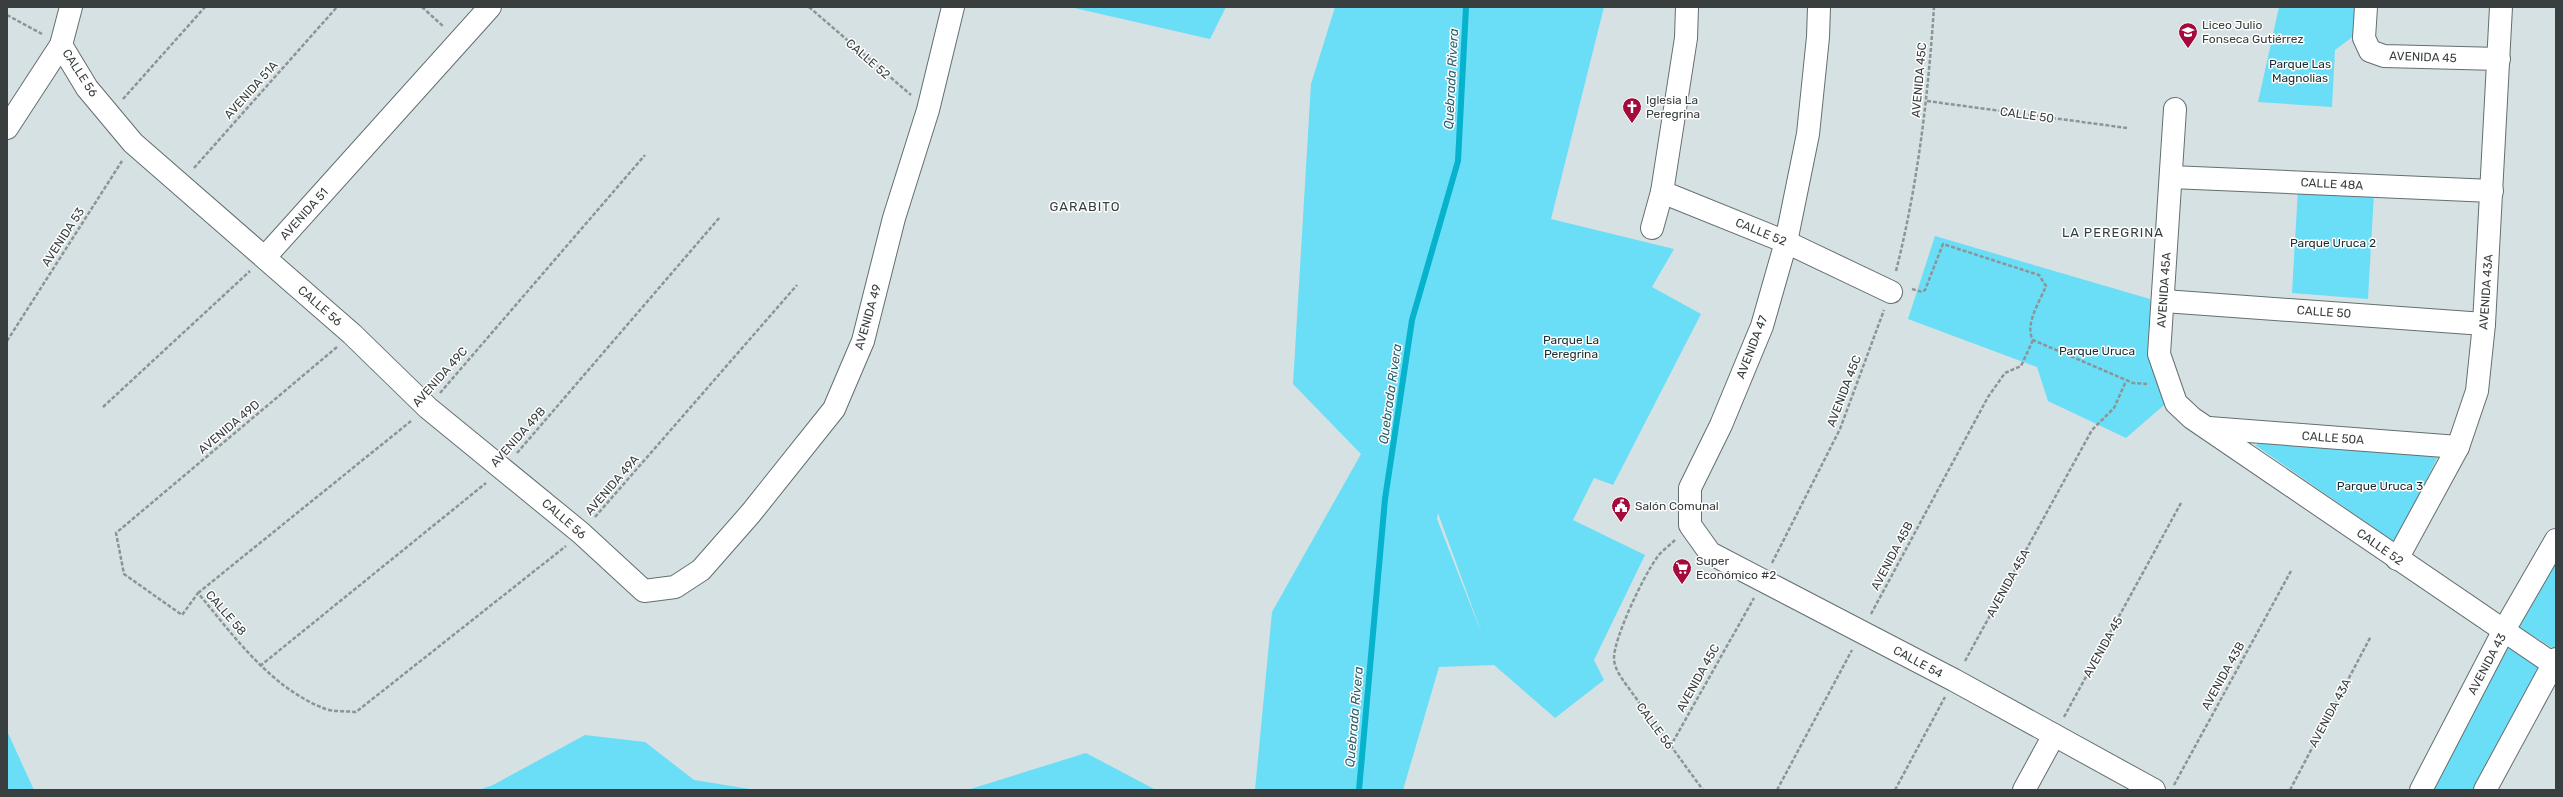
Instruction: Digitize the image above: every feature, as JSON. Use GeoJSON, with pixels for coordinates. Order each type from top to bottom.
{"type":"FeatureCollection","features":[{"type":"Feature","properties":{"kind":"street"},"geometry":{"type":"LineString","coordinates":[[7,128],[62,45],[71,7]]}},
{"type":"Feature","properties":{"kind":"street","name":"AVENIDA 51"},"geometry":{"type":"LineString","coordinates":[[265,258],[490,7]]}},
{"type":"Feature","properties":{"kind":"street","name":"AVENIDA 49"},"geometry":{"type":"LineString","coordinates":[[644,591],[675,587],[701,570],[751,513],[834,409],[863,341],[894,218],[928,110],[953,7]]}},
{"type":"Feature","properties":{"kind":"street"},"geometry":{"type":"LineString","coordinates":[[1652,228],[1662,192],[1686,38],[1688,7]]}},
{"type":"Feature","properties":{"kind":"street","name":"AVENIDA 47"},"geometry":{"type":"LineString","coordinates":[[1690,526],[1690,488],[1721,425],[1762,326],[1786,242],[1808,134],[1818,37],[1818,7]]}},
{"type":"Feature","properties":{"kind":"street","name":"AVENIDA 45"},"geometry":{"type":"LineString","coordinates":[[2366,7],[2364,38],[2370,51],[2384,56],[2499,59]]}},
{"type":"Feature","properties":{"kind":"street","name":"AVENIDA 43A"},"geometry":{"type":"LineString","coordinates":[[2397,559],[2458,447],[2477,391],[2484,324],[2502,7]]}},
{"type":"Feature","properties":{"kind":"street","name":"CALLE 56"},"geometry":{"type":"LineString","coordinates":[[62,45],[87,88],[133,143],[179,185],[352,334],[428,408],[504,468],[581,533],[644,591]]}},
{"type":"Feature","properties":{"kind":"street","name":"AVENIDA 45A"},"geometry":{"type":"LineString","coordinates":[[2175,108],[2164,300],[2159,354],[2176,403],[2192,418],[2208,428]]}},
{"type":"Feature","properties":{"kind":"street","name":"CALLE 48A"},"geometry":{"type":"LineString","coordinates":[[2171,177],[2492,191]]}},
{"type":"Feature","properties":{"kind":"street","name":"CALLE 52"},"geometry":{"type":"LineString","coordinates":[[1662,192],[1892,287]]}},
{"type":"Feature","properties":{"kind":"street","name":"CALLE 50"},"geometry":{"type":"LineString","coordinates":[[2164,300],[2484,324]]}},
{"type":"Feature","properties":{"kind":"street","name":"CALLE 52"},"geometry":{"type":"LineString","coordinates":[[2208,428],[2397,559],[2554,662]]}},
{"type":"Feature","properties":{"kind":"street","name":"CALLE 50A"},"geometry":{"type":"LineString","coordinates":[[2208,428],[2458,447]]}},
{"type":"Feature","properties":{"kind":"street","name":"CALLE 54"},"geometry":{"type":"LineString","coordinates":[[1690,526],[1710,553],[1954,680],[2154,790]]}},
{"type":"Feature","properties":{"kind":"street","name":"AVENIDA 43"},"geometry":{"type":"LineString","coordinates":[[2421,790],[2504,630],[2556,540]]}},
{"type":"Feature","properties":{"kind":"street"},"geometry":{"type":"LineString","coordinates":[[2484,790],[2554,662]]}},
{"type":"Feature","properties":{"kind":"street"},"geometry":{"type":"LineString","coordinates":[[2024,790],[2054,735]]}},
{"type":"Feature","properties":{"kind":"path"},"geometry":{"type":"LineString","coordinates":[[110,114],[205,7]]}},
{"type":"Feature","properties":{"kind":"path","name":"AVENIDA 51A"},"geometry":{"type":"LineString","coordinates":[[179,185],[337,7]]}},
{"type":"Feature","properties":{"kind":"path"},"geometry":{"type":"LineString","coordinates":[[422,7],[460,41]]}},
{"type":"Feature","properties":{"kind":"path","name":"CALLE 52"},"geometry":{"type":"LineString","coordinates":[[809,7],[928,110]]}},
{"type":"Feature","properties":{"kind":"path","name":"AVENIDA 45C"},"geometry":{"type":"LineString","coordinates":[[1670,747],[1763,581],[1840,429],[1892,287],[1909,218],[1927,101],[1934,7]]}},
{"type":"Feature","properties":{"kind":"path","name":"CALLE 56"},"geometry":{"type":"LineString","coordinates":[[7,15],[62,45]]}},
{"type":"Feature","properties":{"kind":"path","name":"CALLE 50"},"geometry":{"type":"LineString","coordinates":[[1927,101],[2127,128]]}},
{"type":"Feature","properties":{"kind":"path","name":"AVENIDA 53"},"geometry":{"type":"LineString","coordinates":[[7,341],[133,143]]}},
{"type":"Feature","properties":{"kind":"path","name":"AVENIDA 49C"},"geometry":{"type":"LineString","coordinates":[[198,593],[428,408],[645,155]]}},
{"type":"Feature","properties":{"kind":"path","name":"AVENIDA 49B"},"geometry":{"type":"LineString","coordinates":[[260,666],[504,468],[720,217]]}},
{"type":"Feature","properties":{"kind":"path"},"geometry":{"type":"LineString","coordinates":[[1892,287],[1922,292],[1940,246],[1946,244],[2039,275],[2046,286],[2030,326],[2029,334],[2033,340],[2126,380],[2147,384],[2167,378]]}},
{"type":"Feature","properties":{"kind":"path"},"geometry":{"type":"LineString","coordinates":[[103,407],[265,258]]}},
{"type":"Feature","properties":{"kind":"path","name":"AVENIDA 49A"},"geometry":{"type":"LineString","coordinates":[[356,712],[581,533],[797,285]]}},
{"type":"Feature","properties":{"kind":"path","name":"AVENIDA 49D"},"geometry":{"type":"LineString","coordinates":[[116,533],[352,334]]}},
{"type":"Feature","properties":{"kind":"path","name":"AVENIDA 45B"},"geometry":{"type":"LineString","coordinates":[[1777,790],[1988,397],[2005,372],[2021,366],[2033,340]]}},
{"type":"Feature","properties":{"kind":"path","name":"AVENIDA 45A"},"geometry":{"type":"LineString","coordinates":[[1896,790],[1954,680],[2092,430],[2114,408],[2126,380]]}},
{"type":"Feature","properties":{"kind":"path","name":"AVENIDA 45"},"geometry":{"type":"LineString","coordinates":[[2054,735],[2181,503]]}},
{"type":"Feature","properties":{"kind":"path","name":"CALLE 56"},"geometry":{"type":"LineString","coordinates":[[1690,526],[1656,559],[1624,622],[1617,641],[1614,659],[1617,671],[1625,683],[1670,747],[1703,790]]}},
{"type":"Feature","properties":{"kind":"path","name":"CALLE 58"},"geometry":{"type":"LineString","coordinates":[[116,533],[124,574],[182,615],[198,593],[260,666],[293,692],[324,709],[356,712]]}},
{"type":"Feature","properties":{"kind":"path","name":"AVENIDA 43B"},"geometry":{"type":"LineString","coordinates":[[2171,790],[2291,571]]}},
{"type":"Feature","properties":{"kind":"path","name":"AVENIDA 43A"},"geometry":{"type":"LineString","coordinates":[[2290,790],[2371,636]]}},
{"type":"Feature","properties":{"kind":"green space"},"geometry":{"type":"Polygon","coordinates":[[[1070,7],[1226,7],[1210,39],[1070,7]]]}},
{"type":"Feature","properties":{"kind":"green space","name":"Parque La Peregrina"},"geometry":{"type":"Polygon","coordinates":[[[1335,7],[1604,7],[1551,219],[1674,249],[1652,287],[1701,314],[1613,485],[1594,478],[1573,520],[1645,555],[1594,660],[1604,680],[1555,718],[1494,665],[1439,667],[1403,790],[1255,790],[1272,612],[1361,454],[1293,384],[1311,84],[1335,7]],[[1438,513],[1437,519],[1483,637],[1438,513]]]}},
{"type":"Feature","properties":{"kind":"green space","name":"Parque Las Magnolias"},"geometry":{"type":"Polygon","coordinates":[[[2279,7],[2357,7],[2355,35],[2335,50],[2332,107],[2258,102],[2279,7]]]}},
{"type":"Feature","properties":{"kind":"green space","name":"Parque Uruca 2"},"geometry":{"type":"Polygon","coordinates":[[[2298,189],[2374,193],[2368,299],[2292,293],[2298,189]]]}},
{"type":"Feature","properties":{"kind":"green space","name":"Parque Uruca"},"geometry":{"type":"Polygon","coordinates":[[[1935,236],[2150,299],[2170,400],[2126,438],[2048,401],[2037,367],[1908,319],[1935,236]]]}},
{"type":"Feature","properties":{"kind":"green space","name":"Parque Uruca 3"},"geometry":{"type":"Polygon","coordinates":[[[2273,439],[2440,452],[2396,543],[2255,445],[2273,439]]]}},
{"type":"Feature","properties":{"kind":"green space"},"geometry":{"type":"Polygon","coordinates":[[[2556,551],[2556,645],[2554,649],[2514,624],[2556,551]]]}},
{"type":"Feature","properties":{"kind":"green space"},"geometry":{"type":"Polygon","coordinates":[[[2508,641],[2545,667],[2477,790],[2429,790],[2508,641]]]}},
{"type":"Feature","properties":{"kind":"green space"},"geometry":{"type":"Polygon","coordinates":[[[7,731],[34,790],[7,790],[7,731]]]}},
{"type":"Feature","properties":{"kind":"green space"},"geometry":{"type":"Polygon","coordinates":[[[585,735],[645,742],[694,780],[756,790],[479,790],[493,785],[585,735]]]}},
{"type":"Feature","properties":{"kind":"green space"},"geometry":{"type":"Polygon","coordinates":[[[1086,753],[1156,790],[967,790],[1086,753]]]}},
{"type":"Feature","properties":{"kind":"waterway","name":"Quebrada Rivera"},"geometry":{"type":"LineString","coordinates":[[1359,790],[1385,499],[1412,320],[1458,161],[1466,7]]}},
{"type":"Feature","properties":{"kind":"place","name":"Liceo Julio Fonseca Gutiérrez"},"geometry":{"type":"Point","coordinates":[2188,49]}},
{"type":"Feature","properties":{"kind":"place","name":"Iglesia La Peregrina"},"geometry":{"type":"Point","coordinates":[1632,124]}},
{"type":"Feature","properties":{"kind":"place","name":"Salón Comunal"},"geometry":{"type":"Point","coordinates":[1621,523]}},
{"type":"Feature","properties":{"kind":"place","name":"Super Económico #2"},"geometry":{"type":"Point","coordinates":[1682,585]}},
{"type":"Feature","properties":{"kind":"district","name":"GARABITO"},"geometry":{"type":"Point","coordinates":[1085,206]}},
{"type":"Feature","properties":{"kind":"district","name":"LA PEREGRINA"},"geometry":{"type":"Point","coordinates":[2113,232]}}]}
